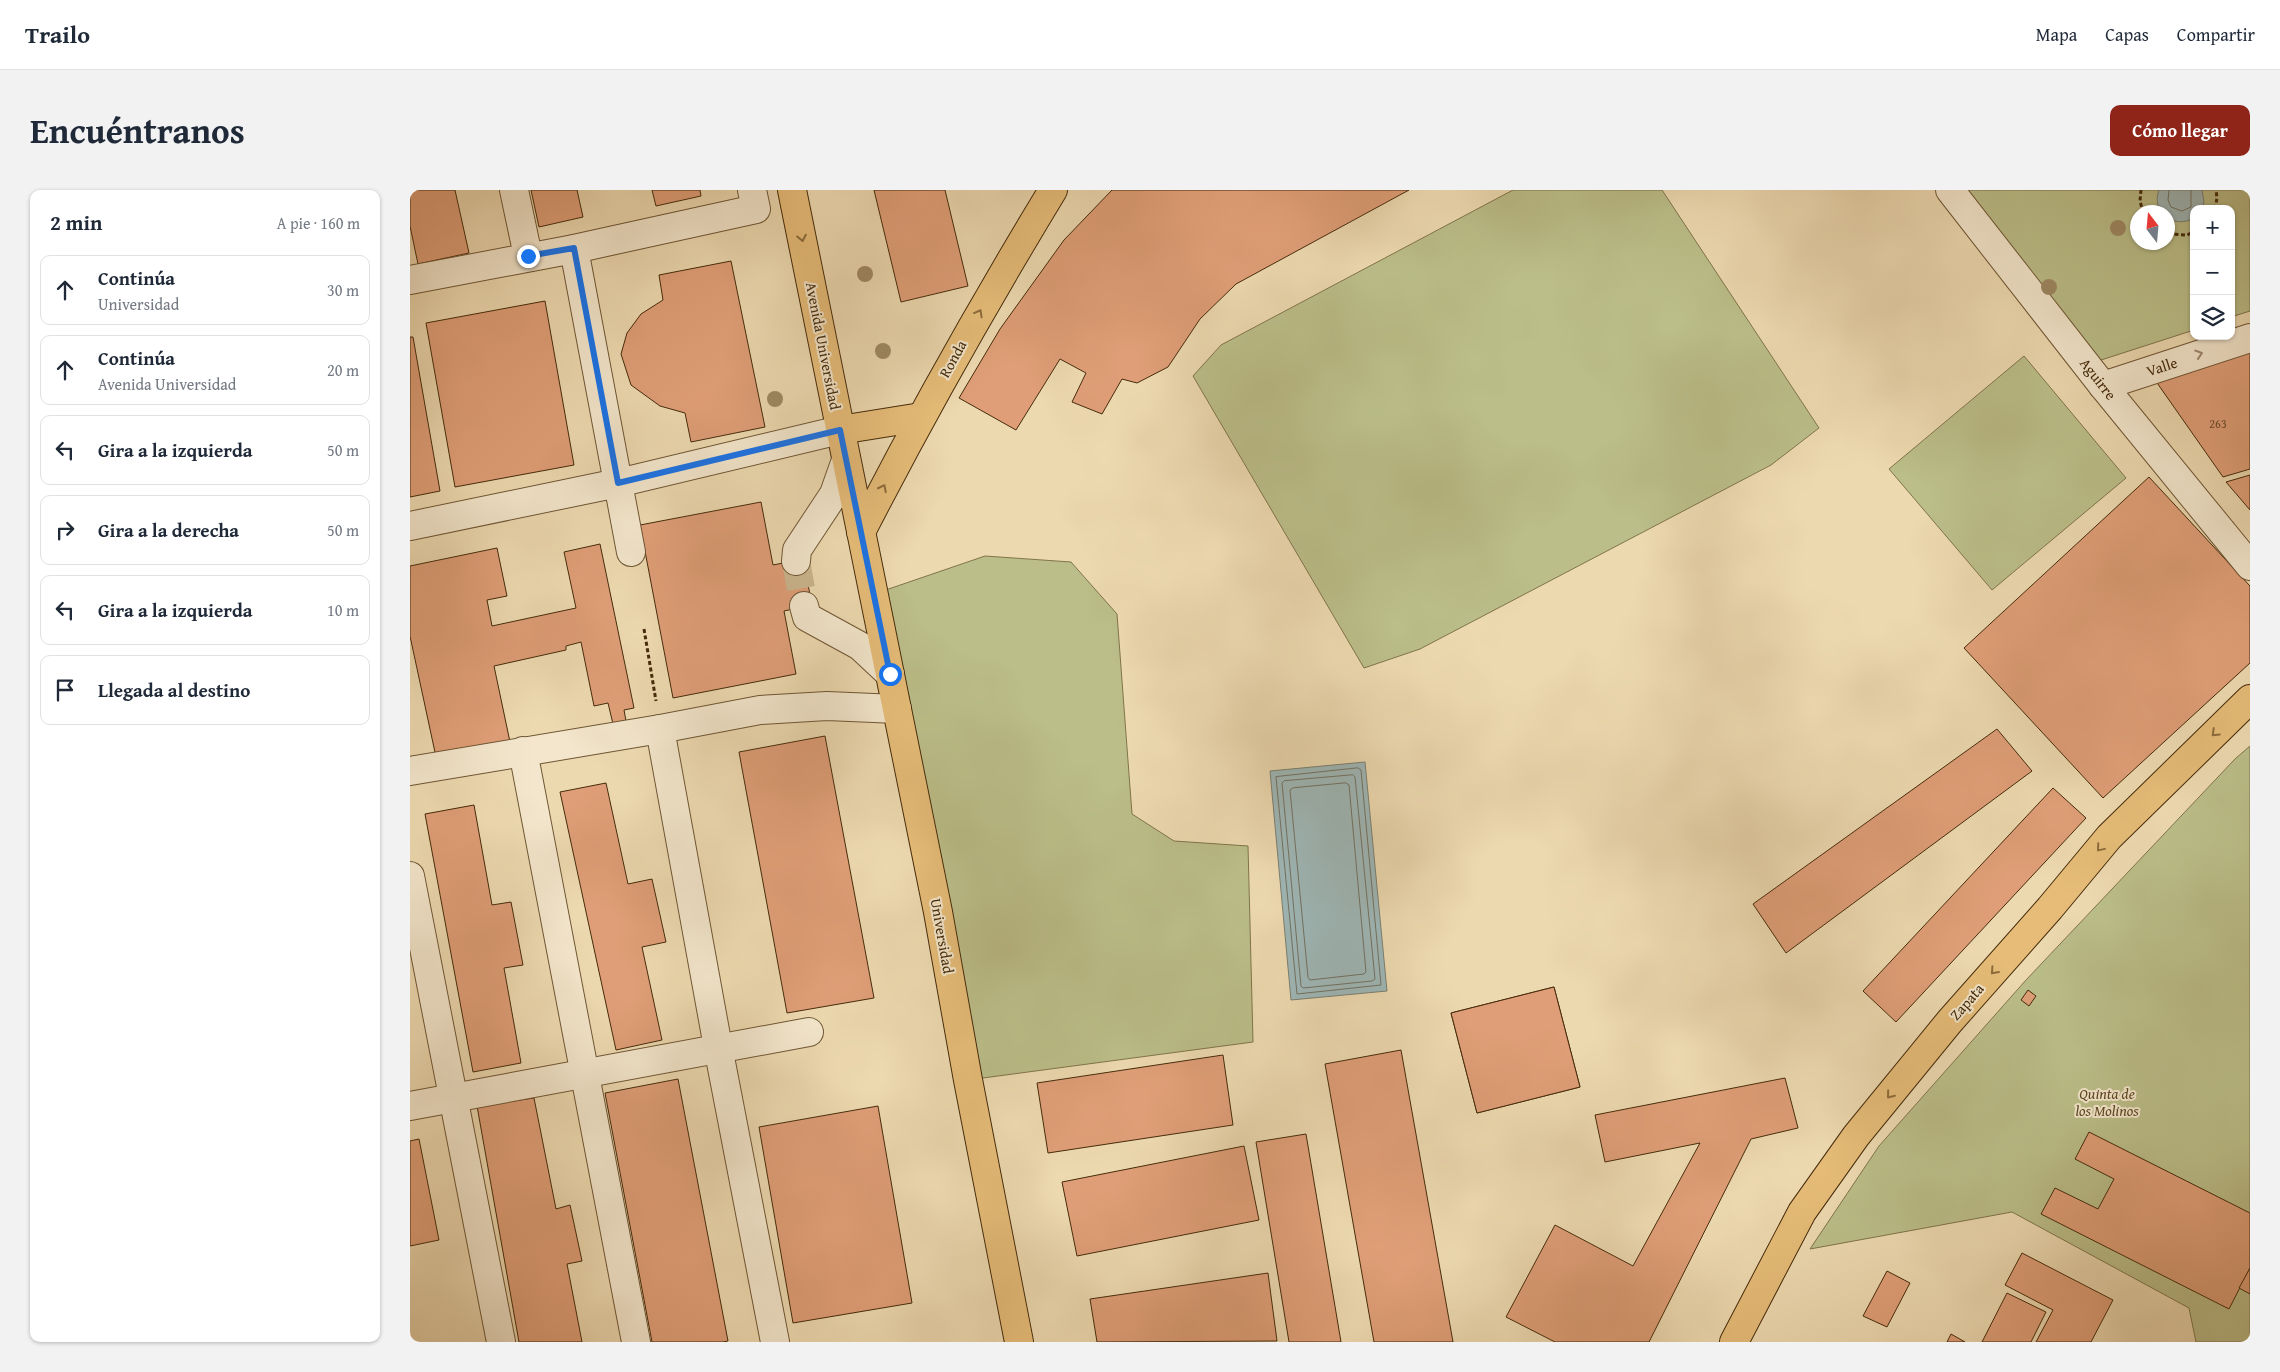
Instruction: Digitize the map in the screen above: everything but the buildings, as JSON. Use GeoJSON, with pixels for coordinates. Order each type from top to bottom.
{"type":"FeatureCollection","features":[{"type":"Feature","properties":{"kind":"main road","name":"Avenida Universidad"},"geometry":{"type":"LineString","coordinates":[[792,190],[861,532]]}},
{"type":"Feature","properties":{"kind":"main road","name":"Ronda"},"geometry":{"type":"LineString","coordinates":[[861,532],[920,417],[994,286],[1053,190]]}},
{"type":"Feature","properties":{"kind":"main road"},"geometry":{"type":"LineString","coordinates":[[830,384],[847,410],[883,423]]}},
{"type":"Feature","properties":{"kind":"main road"},"geometry":{"type":"LineString","coordinates":[[840,430],[920,417]]}},
{"type":"Feature","properties":{"kind":"main road","name":"Universidad"},"geometry":{"type":"LineString","coordinates":[[861,532],[1019,1342]]}},
{"type":"Feature","properties":{"kind":"main road","name":"Zapata"},"geometry":{"type":"LineString","coordinates":[[1734,1342],[1802,1212],[1856,1136],[1950,1021],[2050,908],[2109,837],[2250,699]]}},
{"type":"Feature","properties":{"kind":"street"},"geometry":{"type":"LineString","coordinates":[[514,190],[528,256]]}},
{"type":"Feature","properties":{"kind":"street"},"geometry":{"type":"LineString","coordinates":[[410,280],[574,248],[756,209],[752,190]]}},
{"type":"Feature","properties":{"kind":"street","name":"Aguirre"},"geometry":{"type":"LineString","coordinates":[[1950,190],[2103,386],[2250,566]]}},
{"type":"Feature","properties":{"kind":"street"},"geometry":{"type":"LineString","coordinates":[[574,248],[631,552]]}},
{"type":"Feature","properties":{"kind":"street","name":"Valle"},"geometry":{"type":"LineString","coordinates":[[2103,386],[2250,338]]}},
{"type":"Feature","properties":{"kind":"street"},"geometry":{"type":"LineString","coordinates":[[410,526],[618,483],[840,430]]}},
{"type":"Feature","properties":{"kind":"street"},"geometry":{"type":"LineString","coordinates":[[796,561],[797,550],[834,494],[846,460]]}},
{"type":"Feature","properties":{"kind":"street"},"geometry":{"type":"LineString","coordinates":[[804,606],[807,617],[860,646],[890,674]]}},
{"type":"Feature","properties":{"kind":"street"},"geometry":{"type":"LineString","coordinates":[[410,771],[660,729],[760,710],[827,706],[897,709]]}},
{"type":"Feature","properties":{"kind":"street"},"geometry":{"type":"LineString","coordinates":[[660,729],[718,1048],[776,1342]]}},
{"type":"Feature","properties":{"kind":"street"},"geometry":{"type":"LineString","coordinates":[[523,751],[636,1342]]}},
{"type":"Feature","properties":{"kind":"street"},"geometry":{"type":"LineString","coordinates":[[410,876],[501,1342]]}},
{"type":"Feature","properties":{"kind":"street"},"geometry":{"type":"LineString","coordinates":[[410,1106],[810,1032]]}},
{"type":"Feature","properties":{"kind":"path"},"geometry":{"type":"LineString","coordinates":[[2141,190],[2141,205]]}},
{"type":"Feature","properties":{"kind":"path"},"geometry":{"type":"LineString","coordinates":[[2216,190],[2216,205]]}},
{"type":"Feature","properties":{"kind":"path"},"geometry":{"type":"LineString","coordinates":[[2175,234],[2190,234]]}},
{"type":"Feature","properties":{"kind":"path"},"geometry":{"type":"LineString","coordinates":[[644,629],[660,729]]}},
{"type":"Feature","properties":{"kind":"green space"},"geometry":{"type":"Polygon","coordinates":[[[1513,190],[1662,190],[1819,428],[1771,465],[1420,649],[1364,668],[1193,376],[1221,345],[1513,190]]]}},
{"type":"Feature","properties":{"kind":"green space"},"geometry":{"type":"Polygon","coordinates":[[[1968,190],[2250,190],[2250,311],[2235,316],[2235,205],[2190,205],[2190,331],[2098,361],[1968,190]]]}},
{"type":"Feature","properties":{"kind":"green space"},"geometry":{"type":"Polygon","coordinates":[[[2024,356],[2126,478],[1992,590],[1889,469],[2024,356]]]}},
{"type":"Feature","properties":{"kind":"green space"},"geometry":{"type":"Polygon","coordinates":[[[985,556],[1071,562],[1117,614],[1132,814],[1174,841],[1248,846],[1253,1042],[968,1080],[874,594],[985,556]]]}},
{"type":"Feature","properties":{"kind":"green space","name":"Quinta de los Molinos"},"geometry":{"type":"Polygon","coordinates":[[[2250,746],[2250,1342],[2196,1342],[2189,1308],[2012,1212],[1810,1249],[1879,1146],[2026,980],[2235,759],[2250,746]]]}},
{"type":"Feature","properties":{"kind":"water"},"geometry":{"type":"Polygon","coordinates":[[[2159,190],[2202,190],[2204,202],[2203,205],[2190,205],[2190,220],[2177,222],[2175,221],[2175,205],[2158,205],[2157,199],[2159,190]]]}},
{"type":"Feature","properties":{"kind":"water"},"geometry":{"type":"Polygon","coordinates":[[[1365,762],[1387,991],[1291,1000],[1270,771],[1365,762]]]}},
{"type":"Feature","properties":{"kind":"tunnel"},"geometry":{"type":"LineString","coordinates":[[796,561],[804,606]]}},
{"type":"Feature","properties":{"kind":"route"},"geometry":{"type":"LineString","coordinates":[[528,256],[574,248],[618,483],[840,430],[890,674]]}}]}
